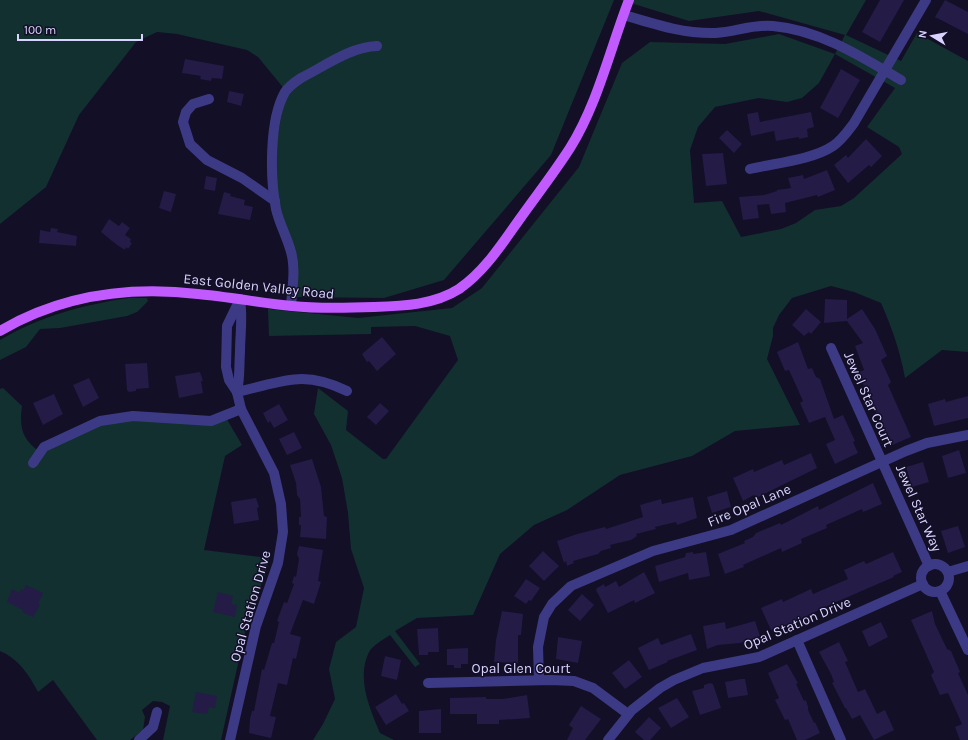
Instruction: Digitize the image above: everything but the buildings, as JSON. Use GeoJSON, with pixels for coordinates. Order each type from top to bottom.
{"type":"FeatureCollection","features":[{"type":"Feature","properties":{"kind":"main road","name":"East Golden Valley Road"},"geometry":{"type":"LineString","coordinates":[[0,331],[29,315],[73,300],[113,292],[172,292],[291,306],[340,308],[415,304],[449,294],[477,274],[510,233],[578,135],[591,106],[629,0]]}},
{"type":"Feature","properties":{"kind":"street"},"geometry":{"type":"LineString","coordinates":[[750,169],[816,154],[833,146],[854,123],[883,70],[926,0]]}},
{"type":"Feature","properties":{"kind":"street"},"geometry":{"type":"LineString","coordinates":[[624,15],[668,28],[693,32],[717,32],[761,26],[784,27],[809,33],[828,40],[901,80]]}},
{"type":"Feature","properties":{"kind":"street"},"geometry":{"type":"LineString","coordinates":[[291,306],[293,267],[291,252],[275,201],[272,167],[276,123],[280,104],[286,91],[293,83],[301,78],[354,50],[365,46],[377,46]]}},
{"type":"Feature","properties":{"kind":"street"},"geometry":{"type":"LineString","coordinates":[[209,99],[193,104],[186,112],[183,122],[190,144],[207,160],[242,178],[275,201]]}},
{"type":"Feature","properties":{"kind":"street","name":"Opal Station Drive"},"geometry":{"type":"LineString","coordinates":[[237,392],[240,378],[243,316],[240,299]]}},
{"type":"Feature","properties":{"kind":"street","name":"Opal Station Drive"},"geometry":{"type":"LineString","coordinates":[[230,740],[256,626],[278,563],[283,532],[281,504],[274,473],[241,409],[237,392],[229,380],[226,367],[227,326],[240,299]]}},
{"type":"Feature","properties":{"kind":"street","name":"Jewel Star Court"},"geometry":{"type":"LineString","coordinates":[[831,348],[882,462]]}},
{"type":"Feature","properties":{"kind":"street"},"geometry":{"type":"LineString","coordinates":[[237,392],[297,378],[320,380],[347,391]]}},
{"type":"Feature","properties":{"kind":"street"},"geometry":{"type":"LineString","coordinates":[[34,463],[44,447],[100,421],[133,416],[211,421],[241,409]]}},
{"type":"Feature","properties":{"kind":"street","name":"Fire Opal Lane"},"geometry":{"type":"LineString","coordinates":[[539,680],[538,647],[544,617],[552,604],[571,586],[653,551],[732,530],[882,462],[928,443],[968,435]]}},
{"type":"Feature","properties":{"kind":"street","name":"Jewel Star Way"},"geometry":{"type":"LineString","coordinates":[[882,462],[929,566]]}},
{"type":"Feature","properties":{"kind":"street"},"geometry":{"type":"LineString","coordinates":[[940,591],[929,590],[923,584],[922,576],[924,571],[929,566],[939,565],[948,572]]}},
{"type":"Feature","properties":{"kind":"street"},"geometry":{"type":"LineString","coordinates":[[948,572],[968,566]]}},
{"type":"Feature","properties":{"kind":"street"},"geometry":{"type":"LineString","coordinates":[[940,591],[948,583],[948,572]]}},
{"type":"Feature","properties":{"kind":"street","name":"Opal Station Drive"},"geometry":{"type":"LineString","coordinates":[[608,740],[628,714],[660,688],[688,673],[715,665],[759,657],[923,584]]}},
{"type":"Feature","properties":{"kind":"street"},"geometry":{"type":"LineString","coordinates":[[940,591],[968,650]]}},
{"type":"Feature","properties":{"kind":"street"},"geometry":{"type":"LineString","coordinates":[[797,640],[841,740]]}},
{"type":"Feature","properties":{"kind":"street","name":"Opal Glen Court"},"geometry":{"type":"LineString","coordinates":[[428,683],[539,680],[574,681],[585,684],[604,695],[628,714]]}},
{"type":"Feature","properties":{"kind":"street"},"geometry":{"type":"LineString","coordinates":[[139,740],[153,727],[156,712]]}},
{"type":"Feature","properties":{"kind":"green space"},"geometry":{"type":"Polygon","coordinates":[[[0,0],[614,0],[551,155],[444,280],[384,298],[292,297],[293,280],[272,167],[286,91],[258,57],[247,50],[177,34],[157,32],[136,42],[79,115],[46,187],[0,224],[0,0]]]}},
{"type":"Feature","properties":{"kind":"green space"},"geometry":{"type":"Polygon","coordinates":[[[621,0],[866,0],[846,35],[901,61],[917,33],[968,61],[968,352],[942,350],[905,378],[901,358],[889,321],[881,303],[854,292],[831,286],[792,298],[779,315],[773,328],[773,336],[767,359],[800,425],[735,431],[692,456],[620,475],[567,510],[534,525],[500,554],[473,615],[417,618],[395,631],[420,664],[415,667],[390,635],[375,645],[369,652],[365,662],[364,683],[369,704],[380,733],[394,740],[313,740],[323,724],[335,699],[329,669],[336,642],[356,627],[364,588],[351,549],[348,513],[342,478],[331,445],[314,414],[318,388],[348,411],[346,430],[383,459],[386,459],[458,360],[450,336],[415,326],[371,327],[371,334],[269,336],[268,309],[358,318],[452,308],[482,288],[579,167],[622,63],[650,42],[725,44],[779,34],[835,54],[845,35],[759,11],[689,21],[621,0]],[[835,54],[819,83],[802,98],[787,102],[759,98],[715,107],[698,127],[690,150],[694,203],[722,201],[741,237],[781,229],[796,223],[815,210],[841,206],[854,198],[902,154],[899,147],[867,127],[895,88],[835,54]]]}},
{"type":"Feature","properties":{"kind":"green space"},"geometry":{"type":"Polygon","coordinates":[[[129,298],[147,298],[148,301],[137,312],[127,316],[60,328],[40,329],[26,347],[0,360],[0,340],[31,324],[78,308],[129,298]]]}},
{"type":"Feature","properties":{"kind":"green space"},"geometry":{"type":"Polygon","coordinates":[[[3,388],[22,406],[21,421],[23,432],[29,442],[40,452],[100,421],[225,416],[242,445],[225,456],[204,550],[269,558],[266,572],[248,619],[221,740],[163,740],[170,706],[162,702],[153,701],[142,710],[145,717],[143,730],[130,740],[97,740],[53,680],[38,692],[23,668],[13,658],[0,651],[0,389],[3,388]]]}}]}
